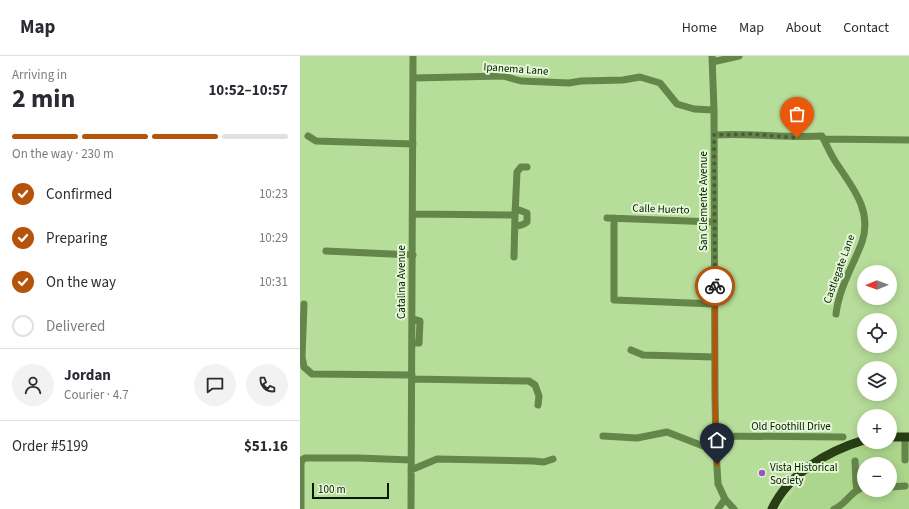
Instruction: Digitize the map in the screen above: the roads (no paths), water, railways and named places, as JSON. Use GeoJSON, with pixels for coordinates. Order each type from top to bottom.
{"type":"FeatureCollection","features":[{"type":"Feature","properties":{"kind":"main road"},"geometry":{"type":"LineString","coordinates":[[772,509],[776,501],[795,477],[825,456],[857,442]]}},
{"type":"Feature","properties":{"kind":"street","name":"Catalina Avenue"},"geometry":{"type":"LineString","coordinates":[[411,509],[413,56]]}},
{"type":"Feature","properties":{"kind":"street"},"geometry":{"type":"LineString","coordinates":[[712,59],[739,56]]}},
{"type":"Feature","properties":{"kind":"street","name":"San Clemente Avenue"},"geometry":{"type":"LineString","coordinates":[[712,59],[714,110],[716,451],[718,484],[725,499],[734,509]]}},
{"type":"Feature","properties":{"kind":"street","name":"Ipanema Lane"},"geometry":{"type":"LineString","coordinates":[[413,78],[503,76],[521,82],[570,83],[581,81],[629,80],[640,77],[660,83],[677,104],[694,109],[714,110]]}},
{"type":"Feature","properties":{"kind":"street"},"geometry":{"type":"LineString","coordinates":[[714,135],[753,134],[797,138],[822,136],[824,139],[909,140]]}},
{"type":"Feature","properties":{"kind":"street"},"geometry":{"type":"LineString","coordinates":[[308,136],[316,141],[413,144]]}},
{"type":"Feature","properties":{"kind":"street","name":"Castlegate Lane"},"geometry":{"type":"LineString","coordinates":[[824,139],[834,159],[858,195],[864,213],[865,228],[862,240],[838,300],[836,314]]}},
{"type":"Feature","properties":{"kind":"street"},"geometry":{"type":"LineString","coordinates":[[514,258],[517,172],[521,167],[527,167]]}},
{"type":"Feature","properties":{"kind":"street"},"geometry":{"type":"LineString","coordinates":[[413,214],[515,213],[519,210],[527,213],[527,222],[521,226],[515,226]]}},
{"type":"Feature","properties":{"kind":"street","name":"Calle Huerto"},"geometry":{"type":"LineString","coordinates":[[714,222],[610,218],[614,300],[715,304]]}},
{"type":"Feature","properties":{"kind":"street"},"geometry":{"type":"LineString","coordinates":[[326,251],[413,255]]}},
{"type":"Feature","properties":{"kind":"street"},"geometry":{"type":"LineString","coordinates":[[304,304],[302,357],[304,367],[312,374],[528,381],[535,385],[539,396],[538,405]]}},
{"type":"Feature","properties":{"kind":"street"},"geometry":{"type":"LineString","coordinates":[[631,350],[643,355],[715,357]]}},
{"type":"Feature","properties":{"kind":"street"},"geometry":{"type":"LineString","coordinates":[[603,436],[637,438],[666,432],[716,451]]}},
{"type":"Feature","properties":{"kind":"street","name":"Old Foothill Drive"},"geometry":{"type":"LineString","coordinates":[[716,436],[843,437]]}},
{"type":"Feature","properties":{"kind":"street"},"geometry":{"type":"LineString","coordinates":[[905,460],[907,437]]}},
{"type":"Feature","properties":{"kind":"street"},"geometry":{"type":"LineString","coordinates":[[300,509],[301,464],[302,460],[305,458],[411,460]]}},
{"type":"Feature","properties":{"kind":"street"},"geometry":{"type":"LineString","coordinates":[[411,470],[437,459],[544,462],[553,459]]}},
{"type":"Feature","properties":{"kind":"street"},"geometry":{"type":"LineString","coordinates":[[855,461],[857,484]]}},
{"type":"Feature","properties":{"kind":"street"},"geometry":{"type":"LineString","coordinates":[[897,487],[905,486]]}},
{"type":"Feature","properties":{"kind":"street"},"geometry":{"type":"LineString","coordinates":[[834,509],[838,508],[857,491]]}},
{"type":"Feature","properties":{"kind":"street"},"geometry":{"type":"LineString","coordinates":[[718,509],[725,499]]}},
{"type":"Feature","properties":{"kind":"place","name":"Vista Historical Society"},"geometry":{"type":"Point","coordinates":[762,473]}}]}
